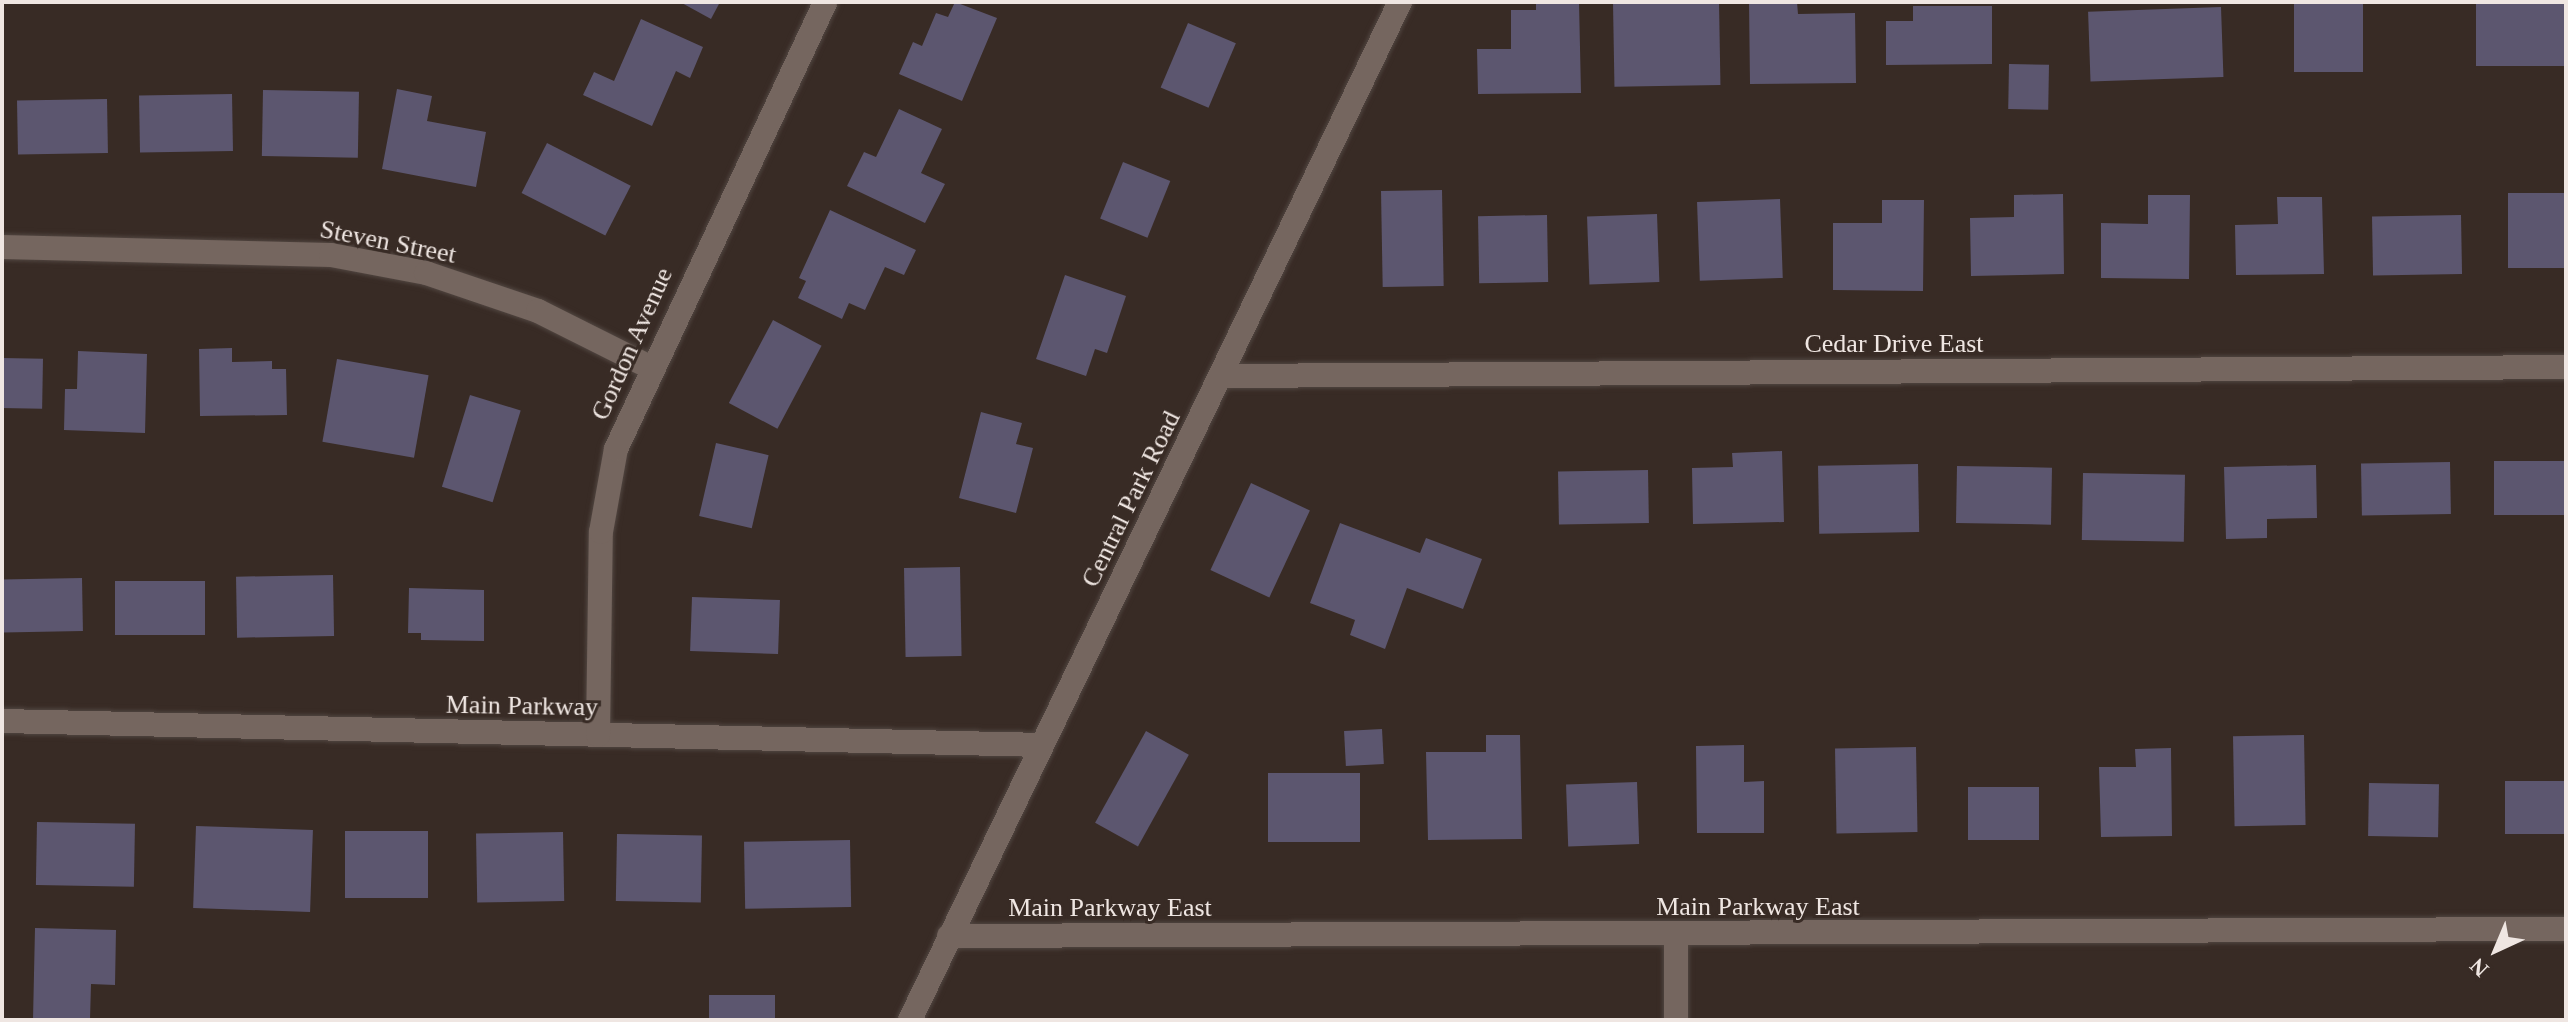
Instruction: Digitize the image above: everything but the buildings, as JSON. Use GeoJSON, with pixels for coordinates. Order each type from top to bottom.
{"type":"FeatureCollection","features":[{"type":"Feature","properties":{"kind":"street","name":"Gordon Avenue"},"geometry":{"type":"LineString","coordinates":[[598,735],[601,532],[616,449],[650,367],[825,2]]}},
{"type":"Feature","properties":{"kind":"street","name":"Central Park Road"},"geometry":{"type":"LineString","coordinates":[[910,1020],[1223,376],[1400,2]]}},
{"type":"Feature","properties":{"kind":"street","name":"Steven Street"},"geometry":{"type":"LineString","coordinates":[[2,247],[345,257],[426,273],[538,311],[650,367]]}},
{"type":"Feature","properties":{"kind":"street","name":"Cedar Drive East"},"geometry":{"type":"LineString","coordinates":[[1223,376],[2566,367]]}},
{"type":"Feature","properties":{"kind":"street","name":"Main Parkway"},"geometry":{"type":"LineString","coordinates":[[2,721],[1041,745]]}},
{"type":"Feature","properties":{"kind":"street","name":"Main Parkway East"},"geometry":{"type":"LineString","coordinates":[[949,936],[2566,929]]}},
{"type":"Feature","properties":{"kind":"street"},"geometry":{"type":"LineString","coordinates":[[1676,935],[1676,1020]]}}]}
